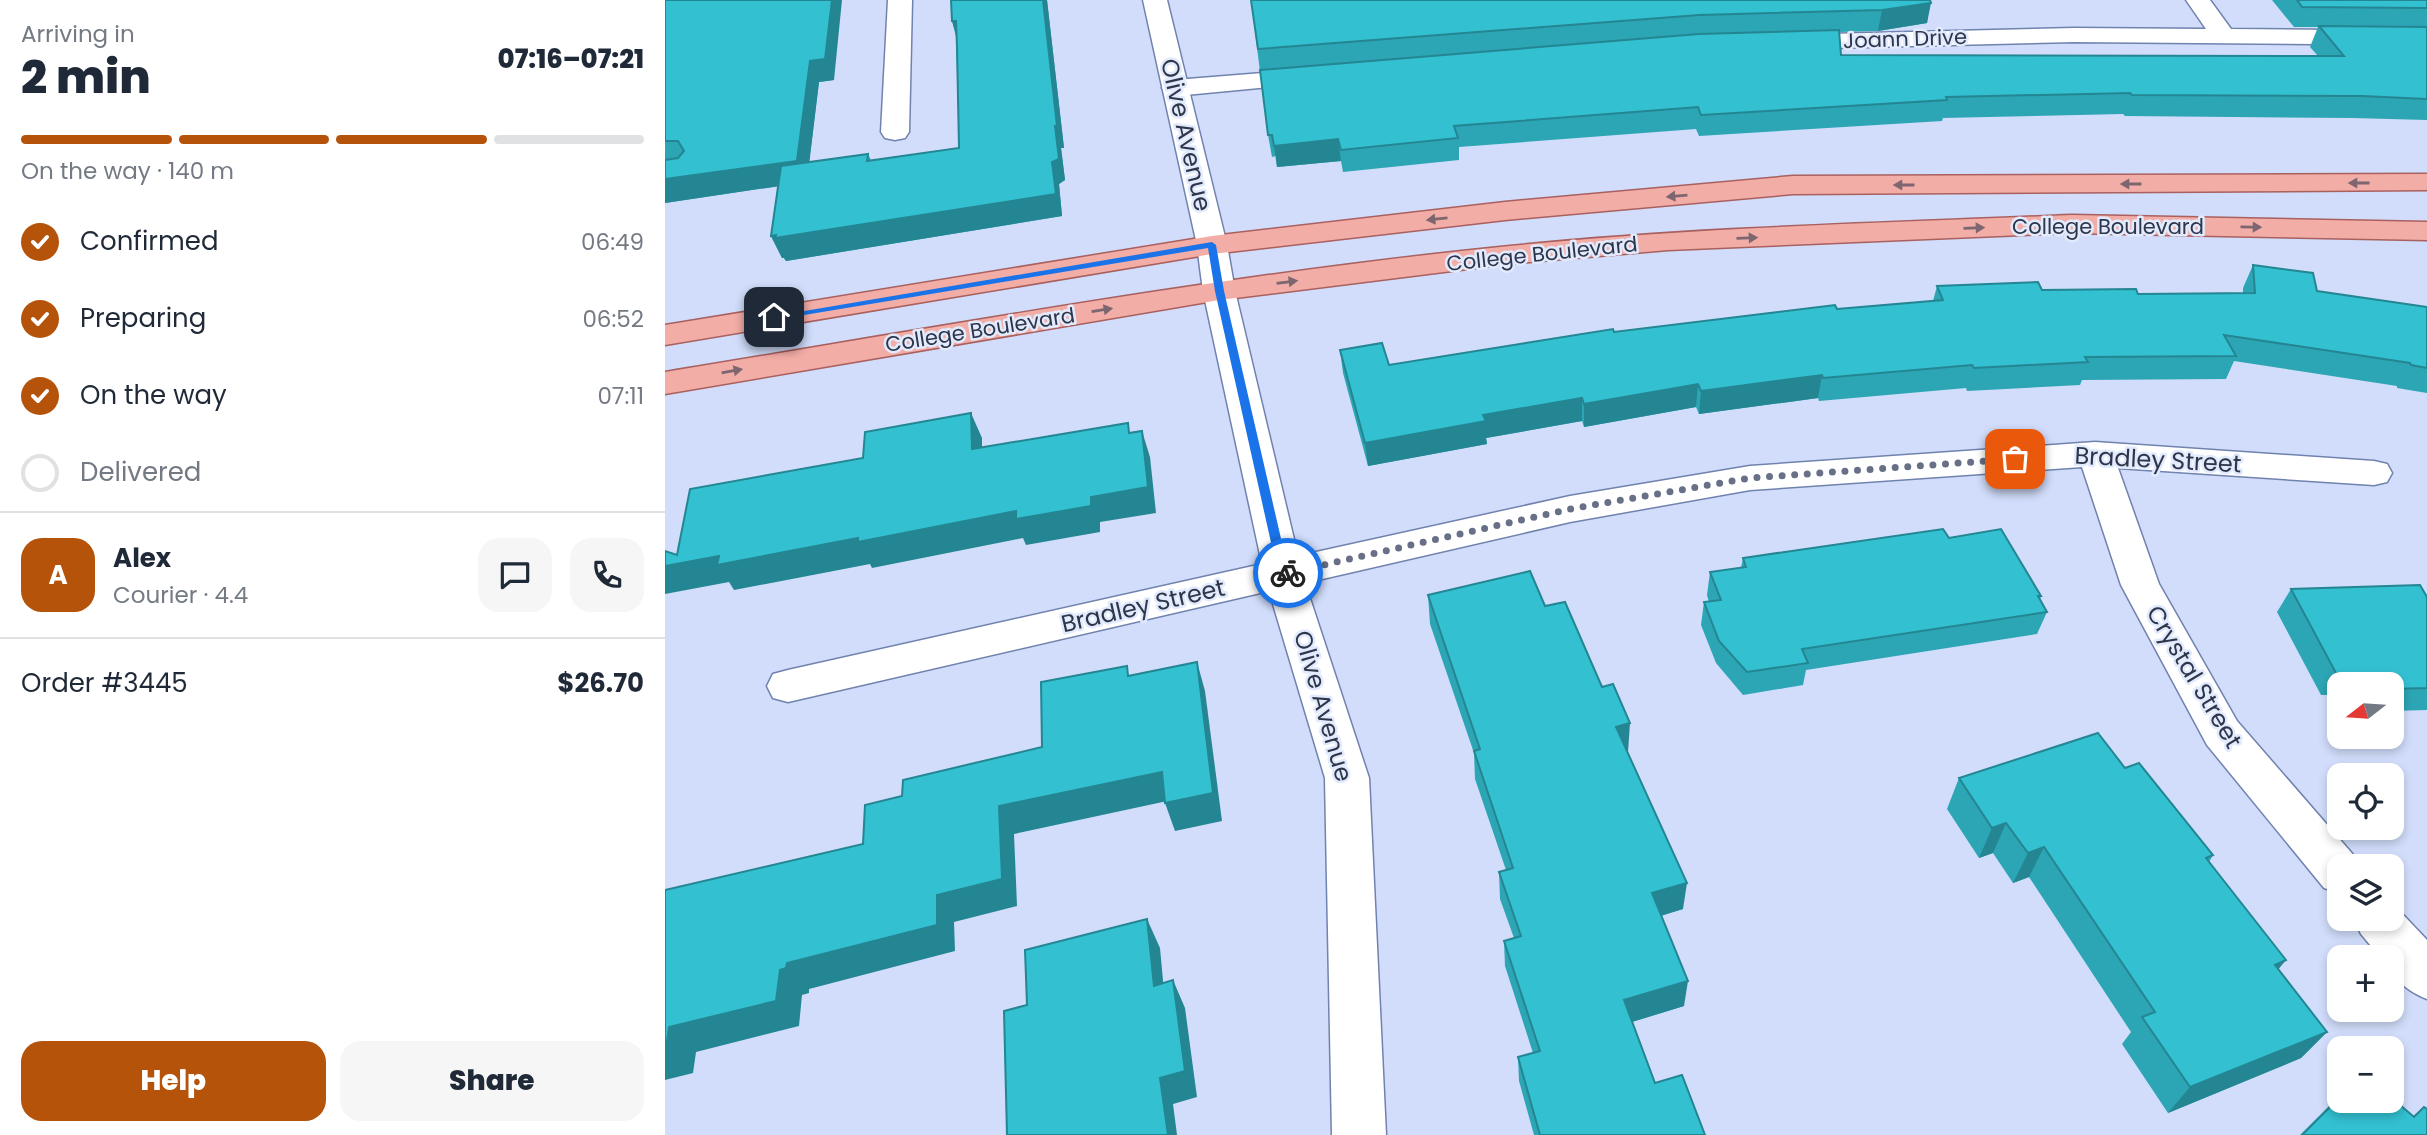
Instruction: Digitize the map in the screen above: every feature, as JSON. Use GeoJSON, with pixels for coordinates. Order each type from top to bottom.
{"type":"FeatureCollection","features":[{"type":"Feature","properties":{"kind":"main road","name":"College Boulevard"},"geometry":{"type":"LineString","coordinates":[[665,335],[1212,245],[1505,211],[1793,186],[2427,182]]}},
{"type":"Feature","properties":{"kind":"main road","name":"College Boulevard"},"geometry":{"type":"LineString","coordinates":[[665,383],[1219,291],[1508,255],[1682,240],[2072,224],[2427,231]]}},
{"type":"Feature","properties":{"kind":"street"},"geometry":{"type":"LineString","coordinates":[[895,132],[900,0]]}},
{"type":"Feature","properties":{"kind":"street","name":"Olive Avenue"},"geometry":{"type":"LineString","coordinates":[[1155,0],[1212,245],[1219,291],[1283,574],[1347,778],[1359,1135]]}},
{"type":"Feature","properties":{"kind":"street"},"geometry":{"type":"LineString","coordinates":[[2198,0],[2223,35]]}},
{"type":"Feature","properties":{"kind":"street","name":"Joann Drive"},"geometry":{"type":"LineString","coordinates":[[1767,43],[2074,34],[2427,38]]}},
{"type":"Feature","properties":{"kind":"street"},"geometry":{"type":"LineString","coordinates":[[1175,89],[1335,75]]}},
{"type":"Feature","properties":{"kind":"street","name":"Bradley Street"},"geometry":{"type":"LineString","coordinates":[[788,686],[1570,509],[1750,478],[2095,454],[2374,473]]}},
{"type":"Feature","properties":{"kind":"street","name":"Crystal Street"},"geometry":{"type":"LineString","coordinates":[[2095,454],[2140,585],[2222,733],[2327,858]]}},
{"type":"Feature","properties":{"kind":"street"},"geometry":{"type":"LineString","coordinates":[[2388,931],[2427,976]]}},
{"type":"Feature","properties":{"kind":"building"},"geometry":{"type":"Polygon","coordinates":[[[665,0],[832,0],[825,59],[810,61],[797,161],[665,179],[665,160],[678,158],[684,151],[678,141],[665,141],[665,0]]]}},
{"type":"Feature","properties":{"kind":"building"},"geometry":{"type":"Polygon","coordinates":[[[951,0],[1043,0],[1057,126],[1059,159],[1052,162],[1056,194],[775,238],[776,235],[771,236],[781,166],[868,154],[867,161],[959,148],[956,21],[952,21],[951,0]]]}},
{"type":"Feature","properties":{"kind":"building"},"geometry":{"type":"Polygon","coordinates":[[[1251,0],[1930,0],[1931,3],[1882,10],[1699,15],[1258,49],[1251,0]]]}},
{"type":"Feature","properties":{"kind":"building"},"geometry":{"type":"Polygon","coordinates":[[[2297,0],[2427,0],[2427,8],[2302,7],[2297,0]]]}},
{"type":"Feature","properties":{"kind":"building"},"geometry":{"type":"Polygon","coordinates":[[[2319,26],[2427,27],[2427,99],[2130,93],[1946,97],[1947,100],[1701,115],[1698,107],[1454,126],[1458,138],[1341,150],[1338,139],[1274,146],[1272,135],[1268,135],[1260,70],[1699,34],[1839,30],[1841,55],[2344,56],[2319,26]]]}},
{"type":"Feature","properties":{"kind":"building"},"geometry":{"type":"Polygon","coordinates":[[[2253,265],[2313,273],[2317,291],[2427,307],[2427,368],[2410,363],[2224,335],[2236,356],[2085,357],[2088,362],[1974,368],[1972,365],[1823,378],[1822,375],[1701,391],[1698,384],[1584,404],[1582,398],[1483,415],[1486,421],[1365,443],[1340,350],[1382,343],[1389,365],[1613,329],[1614,332],[1835,305],[1837,309],[1943,300],[1937,286],[2038,282],[2042,290],[2136,289],[2138,294],[2255,293],[2253,265]]]}},
{"type":"Feature","properties":{"kind":"building"},"geometry":{"type":"Polygon","coordinates":[[[971,413],[972,449],[1128,423],[1129,433],[1142,431],[1148,487],[1091,497],[1091,506],[1016,519],[1016,511],[858,542],[858,538],[717,565],[719,556],[665,566],[665,551],[677,555],[690,489],[863,458],[865,432],[971,413]]]}},
{"type":"Feature","properties":{"kind":"building"},"geometry":{"type":"Polygon","coordinates":[[[1943,529],[1949,538],[2001,529],[2041,596],[2038,596],[2047,612],[1802,649],[1808,663],[1747,672],[1719,641],[1704,602],[1721,600],[1710,572],[1746,567],[1743,558],[1943,529]]]}},
{"type":"Feature","properties":{"kind":"building"},"geometry":{"type":"Polygon","coordinates":[[[1530,571],[1545,606],[1565,602],[1602,687],[1613,684],[1630,723],[1616,727],[1687,883],[1652,893],[1688,981],[1624,1000],[1655,1083],[1682,1075],[1705,1135],[1540,1135],[1518,1057],[1540,1051],[1504,941],[1521,936],[1499,872],[1513,868],[1474,751],[1480,749],[1428,595],[1530,571]]]}},
{"type":"Feature","properties":{"kind":"building"},"geometry":{"type":"Polygon","coordinates":[[[2420,585],[2427,597],[2427,688],[2405,689],[2405,672],[2335,672],[2291,589],[2420,585]]]}},
{"type":"Feature","properties":{"kind":"building"},"geometry":{"type":"Polygon","coordinates":[[[1197,662],[1213,793],[1165,803],[1162,772],[999,806],[1002,879],[937,895],[937,925],[787,963],[786,968],[780,970],[776,1001],[669,1027],[665,1049],[665,890],[863,844],[865,805],[902,796],[903,780],[1042,747],[1041,682],[1127,666],[1128,676],[1197,662]]]}},
{"type":"Feature","properties":{"kind":"building"},"geometry":{"type":"Polygon","coordinates":[[[2098,733],[2125,768],[2139,763],[2213,855],[2206,858],[2286,960],[2275,965],[2327,1032],[2190,1087],[2142,1017],[2155,1012],[2044,847],[2028,853],[2006,823],[1992,828],[1959,778],[2098,733]]]}},
{"type":"Feature","properties":{"kind":"building"},"geometry":{"type":"Polygon","coordinates":[[[1147,919],[1154,986],[1173,980],[1185,1071],[1160,1078],[1168,1135],[1007,1135],[1004,1011],[1027,1005],[1025,950],[1147,919]]]}},
{"type":"Feature","properties":{"kind":"building"},"geometry":{"type":"Polygon","coordinates":[[[2424,1107],[2427,1109],[2427,1135],[2302,1135],[2327,1110],[2327,1113],[2404,1113],[2404,1108],[2414,1117],[2424,1107]]]}},
{"type":"Feature","properties":{"kind":"way so far"},"geometry":{"type":"LineString","coordinates":[[1288,573],[1570,509],[1750,478],[2015,459]]}},
{"type":"Feature","properties":{"kind":"route"},"geometry":{"type":"LineString","coordinates":[[774,317],[1212,245],[1219,291],[1283,574],[1288,573]]}}]}
